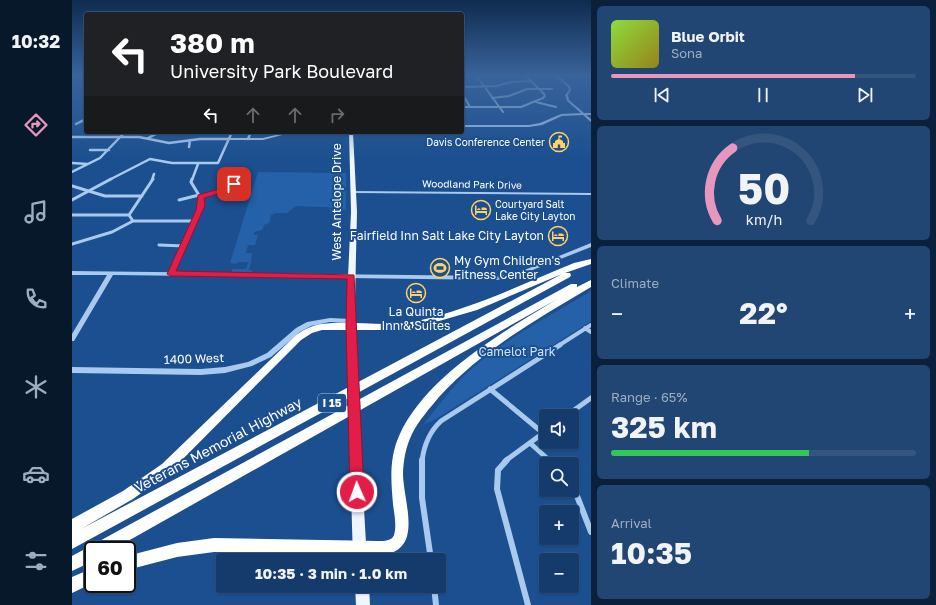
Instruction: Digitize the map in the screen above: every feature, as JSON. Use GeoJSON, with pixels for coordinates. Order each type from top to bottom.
{"type":"FeatureCollection","features":[{"type":"Feature","properties":{"kind":"highway"},"geometry":{"type":"LineString","coordinates":[[72,527],[128,495],[166,468],[303,334],[320,327],[351,324],[403,326],[426,322],[461,313],[577,265],[591,262]]}},
{"type":"Feature","properties":{"kind":"highway","name":"Veterans Memorial Highway"},"geometry":{"type":"LineString","coordinates":[[72,542],[591,262]]}},
{"type":"Feature","properties":{"kind":"highway","name":"I 15"},"geometry":{"type":"LineString","coordinates":[[114,541],[591,277]]}},
{"type":"Feature","properties":{"kind":"highway"},"geometry":{"type":"LineString","coordinates":[[364,553],[387,547],[395,544],[399,540],[402,526],[397,470],[400,451],[411,425],[436,394],[463,365],[491,344],[591,283]]}},
{"type":"Feature","properties":{"kind":"highway"},"geometry":{"type":"LineString","coordinates":[[136,561],[176,550],[214,545],[344,553]]}},
{"type":"Feature","properties":{"kind":"highway"},"geometry":{"type":"LineString","coordinates":[[72,564],[84,558]]}},
{"type":"Feature","properties":{"kind":"highway"},"geometry":{"type":"LineString","coordinates":[[72,585],[84,579]]}},
{"type":"Feature","properties":{"kind":"main road","name":"West Antelope Drive"},"geometry":{"type":"LineString","coordinates":[[351,134],[354,241],[351,277],[351,324],[360,553]]}},
{"type":"Feature","properties":{"kind":"main road"},"geometry":{"type":"LineString","coordinates":[[362,593],[362,605]]}},
{"type":"Feature","properties":{"kind":"street"},"geometry":{"type":"LineString","coordinates":[[467,103],[470,107]]}},
{"type":"Feature","properties":{"kind":"street"},"geometry":{"type":"LineString","coordinates":[[496,103],[503,112]]}},
{"type":"Feature","properties":{"kind":"street"},"geometry":{"type":"LineString","coordinates":[[464,107],[521,107],[532,103]]}},
{"type":"Feature","properties":{"kind":"street"},"geometry":{"type":"LineString","coordinates":[[540,103],[556,107]]}},
{"type":"Feature","properties":{"kind":"street"},"geometry":{"type":"LineString","coordinates":[[572,103],[591,121]]}},
{"type":"Feature","properties":{"kind":"street"},"geometry":{"type":"LineString","coordinates":[[464,126],[532,126],[542,124],[560,116],[591,114]]}},
{"type":"Feature","properties":{"kind":"street"},"geometry":{"type":"LineString","coordinates":[[76,124],[84,120]]}},
{"type":"Feature","properties":{"kind":"street"},"geometry":{"type":"LineString","coordinates":[[72,172],[89,165],[100,158],[123,134]]}},
{"type":"Feature","properties":{"kind":"street"},"geometry":{"type":"LineString","coordinates":[[147,139],[156,134]]}},
{"type":"Feature","properties":{"kind":"street"},"geometry":{"type":"LineString","coordinates":[[72,200],[150,159],[172,163],[218,164],[231,134]]}},
{"type":"Feature","properties":{"kind":"street"},"geometry":{"type":"LineString","coordinates":[[248,139],[250,134]]}},
{"type":"Feature","properties":{"kind":"street"},"geometry":{"type":"LineString","coordinates":[[72,136],[120,137],[169,142],[206,139],[272,138],[285,134]]}},
{"type":"Feature","properties":{"kind":"street"},"geometry":{"type":"LineString","coordinates":[[189,147],[190,140]]}},
{"type":"Feature","properties":{"kind":"street"},"geometry":{"type":"LineString","coordinates":[[90,150],[109,150]]}},
{"type":"Feature","properties":{"kind":"street"},"geometry":{"type":"LineString","coordinates":[[72,163],[89,165]]}},
{"type":"Feature","properties":{"kind":"street"},"geometry":{"type":"LineString","coordinates":[[171,274],[201,205],[200,196],[191,182],[198,164]]}},
{"type":"Feature","properties":{"kind":"street"},"geometry":{"type":"LineString","coordinates":[[129,215],[154,178],[154,174]]}},
{"type":"Feature","properties":{"kind":"street"},"geometry":{"type":"LineString","coordinates":[[179,200],[229,188],[233,186],[234,180]]}},
{"type":"Feature","properties":{"kind":"street"},"geometry":{"type":"LineString","coordinates":[[72,186],[105,196],[142,196]]}},
{"type":"Feature","properties":{"kind":"street","name":"Woodland Park Drive"},"geometry":{"type":"LineString","coordinates":[[353,192],[591,194]]}},
{"type":"Feature","properties":{"kind":"street"},"geometry":{"type":"LineString","coordinates":[[72,215],[129,215]]}},
{"type":"Feature","properties":{"kind":"street"},"geometry":{"type":"LineString","coordinates":[[129,215],[133,221]]}},
{"type":"Feature","properties":{"kind":"street"},"geometry":{"type":"LineString","coordinates":[[72,244],[112,232],[133,221],[195,221]]}},
{"type":"Feature","properties":{"kind":"street"},"geometry":{"type":"LineString","coordinates":[[72,273],[492,278],[509,277],[591,245]]}},
{"type":"Feature","properties":{"kind":"street"},"geometry":{"type":"LineString","coordinates":[[159,246],[184,246]]}},
{"type":"Feature","properties":{"kind":"street"},"geometry":{"type":"LineString","coordinates":[[72,340],[111,273]]}},
{"type":"Feature","properties":{"kind":"street","name":"1400 West"},"geometry":{"type":"LineString","coordinates":[[72,370],[201,372],[226,370],[250,364],[269,355],[298,330],[309,324],[330,320],[351,324]]}},
{"type":"Feature","properties":{"kind":"street"},"geometry":{"type":"LineString","coordinates":[[430,553],[420,477],[421,460],[427,438],[436,426],[447,416],[591,325]]}},
{"type":"Feature","properties":{"kind":"street"},"geometry":{"type":"LineString","coordinates":[[585,328],[591,332]]}},
{"type":"Feature","properties":{"kind":"street"},"geometry":{"type":"LineString","coordinates":[[490,389],[539,428]]}},
{"type":"Feature","properties":{"kind":"street"},"geometry":{"type":"LineString","coordinates":[[576,409],[591,398]]}},
{"type":"Feature","properties":{"kind":"street"},"geometry":{"type":"LineString","coordinates":[[528,605],[497,489],[496,479],[500,468],[539,436]]}},
{"type":"Feature","properties":{"kind":"street"},"geometry":{"type":"LineString","coordinates":[[530,443],[546,457]]}},
{"type":"Feature","properties":{"kind":"street"},"geometry":{"type":"LineString","coordinates":[[577,497],[591,532]]}},
{"type":"Feature","properties":{"kind":"street"},"geometry":{"type":"LineString","coordinates":[[435,593],[436,605]]}},
{"type":"Feature","properties":{"kind":"green space"},"geometry":{"type":"Polygon","coordinates":[[[258,172],[346,173],[346,210],[330,214],[330,209],[342,208],[296,206],[287,213],[276,213],[271,215],[269,223],[264,225],[262,230],[254,232],[254,235],[258,235],[255,245],[248,245],[246,253],[252,253],[249,270],[252,270],[252,272],[232,272],[232,269],[246,269],[249,260],[247,262],[237,262],[237,264],[230,263],[258,172]]]}},
{"type":"Feature","properties":{"kind":"green space","name":"Camelot Park"},"geometry":{"type":"Polygon","coordinates":[[[591,291],[591,321],[436,419],[423,425],[455,385],[490,353],[518,334],[591,291]]]}},
{"type":"Feature","properties":{"kind":"place","name":"Davis Conference Center"},"geometry":{"type":"Point","coordinates":[559,142]}},
{"type":"Feature","properties":{"kind":"place","name":"Courtyard Salt Lake City Layton"},"geometry":{"type":"Point","coordinates":[481,210]}},
{"type":"Feature","properties":{"kind":"place","name":"Fairfield Inn Salt Lake City Layton"},"geometry":{"type":"Point","coordinates":[558,236]}},
{"type":"Feature","properties":{"kind":"place","name":"My Gym Children's Fitness Center"},"geometry":{"type":"Point","coordinates":[440,268]}},
{"type":"Feature","properties":{"kind":"place","name":"La Quinta Inn & Suites"},"geometry":{"type":"Point","coordinates":[416,293]}},
{"type":"Feature","properties":{"kind":"route"},"geometry":{"type":"LineString","coordinates":[[234,184],[229,188],[200,197],[200,210],[171,274],[351,277],[351,327],[357,492]]}}]}
